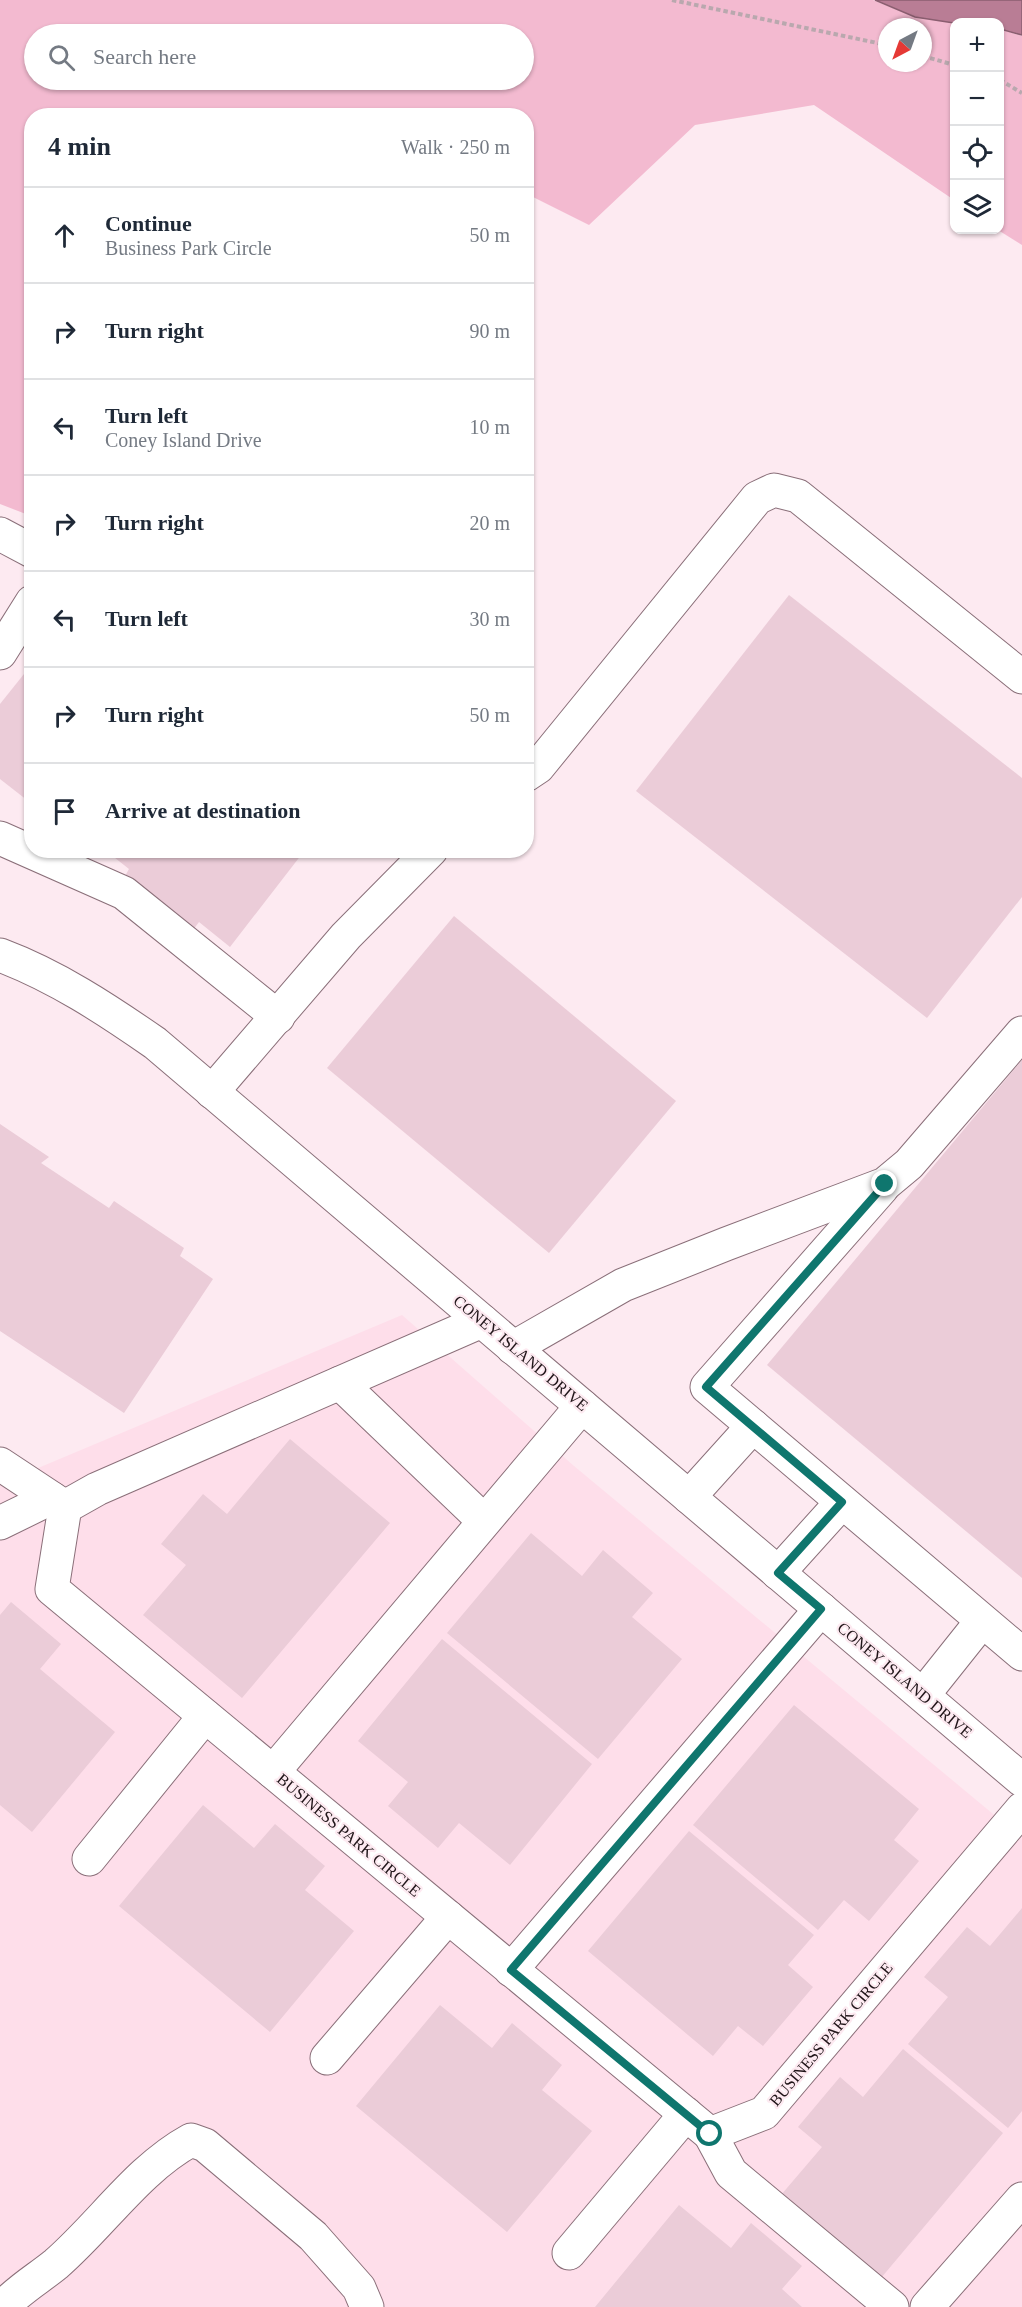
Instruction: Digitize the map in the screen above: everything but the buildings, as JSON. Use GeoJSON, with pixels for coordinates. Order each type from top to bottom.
{"type":"FeatureCollection","features":[{"type":"Feature","properties":{"kind":"street"},"geometry":{"type":"LineString","coordinates":[[534,770],[757,498],[774,490],[798,496],[1022,677]]}},
{"type":"Feature","properties":{"kind":"street"},"geometry":{"type":"LineString","coordinates":[[0,534],[24,547]]}},
{"type":"Feature","properties":{"kind":"street"},"geometry":{"type":"LineString","coordinates":[[0,653],[24,615]]}},
{"type":"Feature","properties":{"kind":"street"},"geometry":{"type":"LineString","coordinates":[[0,838],[24,849]]}},
{"type":"Feature","properties":{"kind":"street"},"geometry":{"type":"LineString","coordinates":[[45,858],[124,893],[278,1017]]}},
{"type":"Feature","properties":{"kind":"street"},"geometry":{"type":"LineString","coordinates":[[212,1092],[346,936],[422,858]]}},
{"type":"Feature","properties":{"kind":"street","name":"CONEY ISLAND DRIVE"},"geometry":{"type":"LineString","coordinates":[[0,955],[19,962],[96,1002],[155,1043],[923,1695],[1017,1765]]}},
{"type":"Feature","properties":{"kind":"street"},"geometry":{"type":"LineString","coordinates":[[1022,1033],[909,1164],[885,1184],[706,1387],[1022,1654]]}},
{"type":"Feature","properties":{"kind":"street"},"geometry":{"type":"LineString","coordinates":[[513,1348],[623,1285],[885,1184]]}},
{"type":"Feature","properties":{"kind":"street"},"geometry":{"type":"LineString","coordinates":[[0,1523],[97,1489],[482,1321]]}},
{"type":"Feature","properties":{"kind":"street"},"geometry":{"type":"LineString","coordinates":[[340,1383],[484,1521]]}},
{"type":"Feature","properties":{"kind":"street"},"geometry":{"type":"LineString","coordinates":[[273,1772],[582,1406]]}},
{"type":"Feature","properties":{"kind":"street"},"geometry":{"type":"LineString","coordinates":[[688,1497],[753,1426]]}},
{"type":"Feature","properties":{"kind":"street"},"geometry":{"type":"LineString","coordinates":[[0,1464],[58,1503]]}},
{"type":"Feature","properties":{"kind":"street"},"geometry":{"type":"LineString","coordinates":[[778,1573],[842,1502]]}},
{"type":"Feature","properties":{"kind":"street","name":"BUSINESS PARK CIRCLE"},"geometry":{"type":"LineString","coordinates":[[58,1503],[52,1589],[698,2124],[764,2113],[1022,1809]]}},
{"type":"Feature","properties":{"kind":"street"},"geometry":{"type":"LineString","coordinates":[[511,1970],[821,1609]]}},
{"type":"Feature","properties":{"kind":"street"},"geometry":{"type":"LineString","coordinates":[[923,1695],[982,1621]]}},
{"type":"Feature","properties":{"kind":"street"},"geometry":{"type":"LineString","coordinates":[[89,1859],[205,1716]]}},
{"type":"Feature","properties":{"kind":"street"},"geometry":{"type":"LineString","coordinates":[[327,2058],[448,1917]]}},
{"type":"Feature","properties":{"kind":"street"},"geometry":{"type":"LineString","coordinates":[[569,2253],[698,2124],[731,2173],[892,2307]]}},
{"type":"Feature","properties":{"kind":"street"},"geometry":{"type":"LineString","coordinates":[[3,2307],[56,2264],[138,2181],[174,2149],[191,2140],[205,2145],[313,2236],[359,2288],[367,2307]]}},
{"type":"Feature","properties":{"kind":"street"},"geometry":{"type":"LineString","coordinates":[[927,2307],[1022,2199]]}},
{"type":"Feature","properties":{"kind":"path"},"geometry":{"type":"LineString","coordinates":[[672,0],[878,43]]}},
{"type":"Feature","properties":{"kind":"path"},"geometry":{"type":"LineString","coordinates":[[932,59],[950,64]]}},
{"type":"Feature","properties":{"kind":"path"},"geometry":{"type":"LineString","coordinates":[[1004,83],[1022,93]]}},
{"type":"Feature","properties":{"kind":"shaded area"},"geometry":{"type":"Polygon","coordinates":[[[0,0],[873,0],[922,18],[878,18],[878,72],[932,72],[932,20],[950,22],[950,197],[814,105],[695,125],[589,225],[534,198],[534,108],[24,108],[24,513],[0,504],[0,0]]]}},
{"type":"Feature","properties":{"kind":"shaded area"},"geometry":{"type":"Polygon","coordinates":[[[875,0],[1022,0],[1022,35],[1004,30],[1004,18],[950,18],[950,22],[915,17],[875,0]]]}},
{"type":"Feature","properties":{"kind":"shaded area"},"geometry":{"type":"Polygon","coordinates":[[[1004,30],[1022,36],[1022,245],[1004,234],[1004,30]]]}},
{"type":"Feature","properties":{"kind":"shaded area"},"geometry":{"type":"Polygon","coordinates":[[[402,1315],[574,1466],[1022,1838],[1022,2307],[0,2307],[0,1484],[402,1315]]]}},
{"type":"Feature","properties":{"kind":"route"},"geometry":{"type":"LineString","coordinates":[[710,2134],[511,1970],[821,1609],[778,1573],[842,1502],[706,1387],[885,1184]]}}]}
